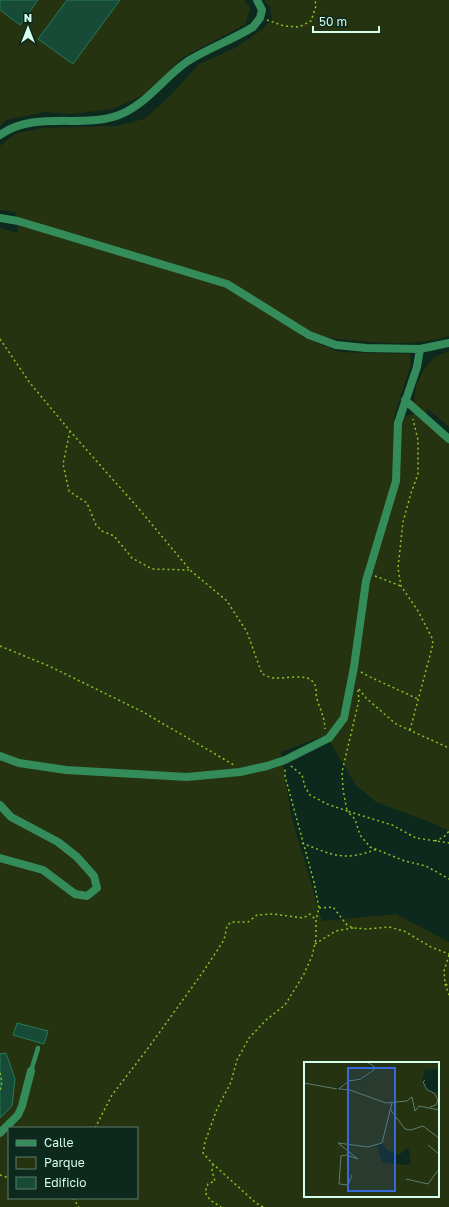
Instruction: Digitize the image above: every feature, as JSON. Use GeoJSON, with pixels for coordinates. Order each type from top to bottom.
{"type":"FeatureCollection","features":[{"type":"Feature","properties":{"kind":"street"},"geometry":{"type":"LineString","coordinates":[[0,135],[9,128],[31,122],[105,119],[133,109],[188,62],[253,27],[260,18],[262,10],[257,0]]}},
{"type":"Feature","properties":{"kind":"street"},"geometry":{"type":"LineString","coordinates":[[0,218],[18,221],[227,284],[310,335],[336,345],[366,348],[420,350],[449,343]]}},
{"type":"Feature","properties":{"kind":"street"},"geometry":{"type":"LineString","coordinates":[[0,756],[19,763],[66,770],[187,777],[240,772],[285,760],[329,738],[344,718],[354,667],[368,573],[396,481],[398,423],[417,367],[420,350]]}},
{"type":"Feature","properties":{"kind":"street"},"geometry":{"type":"LineString","coordinates":[[405,400],[449,439]]}},
{"type":"Feature","properties":{"kind":"street"},"geometry":{"type":"LineString","coordinates":[[0,805],[11,816],[58,842],[77,857],[94,876],[97,888],[87,896],[75,894],[43,870],[0,858]]}},
{"type":"Feature","properties":{"kind":"street"},"geometry":{"type":"LineString","coordinates":[[0,1133],[18,1115],[22,1106],[31,1071]]}},
{"type":"Feature","properties":{"kind":"lane"},"geometry":{"type":"LineString","coordinates":[[31,1071],[38,1048]]}},
{"type":"Feature","properties":{"kind":"path"},"geometry":{"type":"LineString","coordinates":[[260,18],[284,26],[299,27],[311,21],[316,6],[315,0]]}},
{"type":"Feature","properties":{"kind":"path"},"geometry":{"type":"LineString","coordinates":[[0,339],[30,383],[190,570],[227,601],[246,632],[262,674],[273,678],[298,677],[308,678],[313,681],[317,690],[316,697],[324,717],[325,737],[329,738]]}},
{"type":"Feature","properties":{"kind":"path"},"geometry":{"type":"LineString","coordinates":[[410,730],[433,644],[432,638],[418,611],[401,586],[398,568],[403,522],[418,474],[418,440],[412,417]]}},
{"type":"Feature","properties":{"kind":"path"},"geometry":{"type":"LineString","coordinates":[[70,431],[63,464],[69,490],[87,503],[96,525],[102,531],[114,536],[132,558],[152,569],[190,570]]}},
{"type":"Feature","properties":{"kind":"path"},"geometry":{"type":"LineString","coordinates":[[368,573],[401,586]]}},
{"type":"Feature","properties":{"kind":"path"},"geometry":{"type":"LineString","coordinates":[[0,646],[49,666],[143,712],[232,763],[240,772]]}},
{"type":"Feature","properties":{"kind":"path"},"geometry":{"type":"LineString","coordinates":[[354,667],[368,676],[418,699]]}},
{"type":"Feature","properties":{"kind":"path"},"geometry":{"type":"LineString","coordinates":[[449,748],[396,724],[366,698],[358,688],[360,700],[342,772],[347,811],[355,819],[360,835],[370,847],[405,861],[426,866],[449,879]]}},
{"type":"Feature","properties":{"kind":"path"},"geometry":{"type":"LineString","coordinates":[[285,760],[302,775],[305,788],[310,795],[347,811],[392,825],[416,838],[449,843]]}},
{"type":"Feature","properties":{"kind":"path"},"geometry":{"type":"LineString","coordinates":[[264,1207],[256,1203],[203,1153],[204,1142],[217,1108],[231,1082],[237,1060],[249,1038],[266,1020],[285,1005],[294,993],[312,956],[315,944],[316,920],[319,908],[314,882],[302,843],[285,776],[285,760]]}},
{"type":"Feature","properties":{"kind":"path"},"geometry":{"type":"LineString","coordinates":[[435,842],[444,837],[449,831]]}},
{"type":"Feature","properties":{"kind":"path"},"geometry":{"type":"LineString","coordinates":[[302,843],[326,853],[344,857],[365,854],[377,849]]}},
{"type":"Feature","properties":{"kind":"path"},"geometry":{"type":"LineString","coordinates":[[319,908],[333,907],[347,925],[353,928]]}},
{"type":"Feature","properties":{"kind":"path"},"geometry":{"type":"LineString","coordinates":[[96,1127],[112,1095],[203,972],[224,940],[227,926],[231,922],[248,922],[257,916],[273,914],[303,918],[310,914],[316,920]]}},
{"type":"Feature","properties":{"kind":"path"},"geometry":{"type":"LineString","coordinates":[[315,944],[336,931],[353,928],[367,929],[389,927],[404,930],[431,947],[449,954],[444,971],[445,983],[449,995]]}},
{"type":"Feature","properties":{"kind":"path"},"geometry":{"type":"LineString","coordinates":[[445,983],[449,987]]}},
{"type":"Feature","properties":{"kind":"path"},"geometry":{"type":"LineString","coordinates":[[0,1073],[2,1082],[0,1091]]}},
{"type":"Feature","properties":{"kind":"path"},"geometry":{"type":"LineString","coordinates":[[213,1164],[212,1171],[215,1181],[208,1184],[206,1192],[210,1200],[221,1207]]}},
{"type":"Feature","properties":{"kind":"green space"},"geometry":{"type":"Polygon","coordinates":[[[0,0],[244,0],[250,8],[246,24],[182,58],[148,93],[112,109],[72,114],[44,112],[6,120],[0,126],[0,0]]]}},
{"type":"Feature","properties":{"kind":"green space"},"geometry":{"type":"Polygon","coordinates":[[[264,0],[449,0],[449,336],[422,342],[394,343],[366,342],[299,335],[339,352],[410,354],[411,364],[393,420],[416,413],[414,399],[417,383],[424,370],[434,357],[449,351],[449,427],[427,408],[426,423],[449,443],[449,831],[435,824],[376,802],[355,784],[326,735],[281,752],[291,815],[322,921],[396,914],[449,942],[449,1207],[0,1207],[0,228],[18,233],[16,212],[0,210],[0,146],[15,134],[42,128],[117,126],[144,119],[170,96],[199,64],[235,48],[263,29],[272,19],[270,7],[264,0]]]}},
{"type":"Feature","properties":{"kind":"building"},"geometry":{"type":"Polygon","coordinates":[[[0,0],[38,0],[20,25],[0,10],[0,0]]]}},
{"type":"Feature","properties":{"kind":"building"},"geometry":{"type":"Polygon","coordinates":[[[67,0],[120,0],[73,64],[38,39],[67,0]]]}},
{"type":"Feature","properties":{"kind":"building"},"geometry":{"type":"Polygon","coordinates":[[[17,1023],[48,1031],[44,1044],[13,1035],[17,1023]]]}},
{"type":"Feature","properties":{"kind":"building"},"geometry":{"type":"Polygon","coordinates":[[[6,1053],[15,1079],[12,1106],[0,1118],[0,1054],[6,1053]]]}}]}
